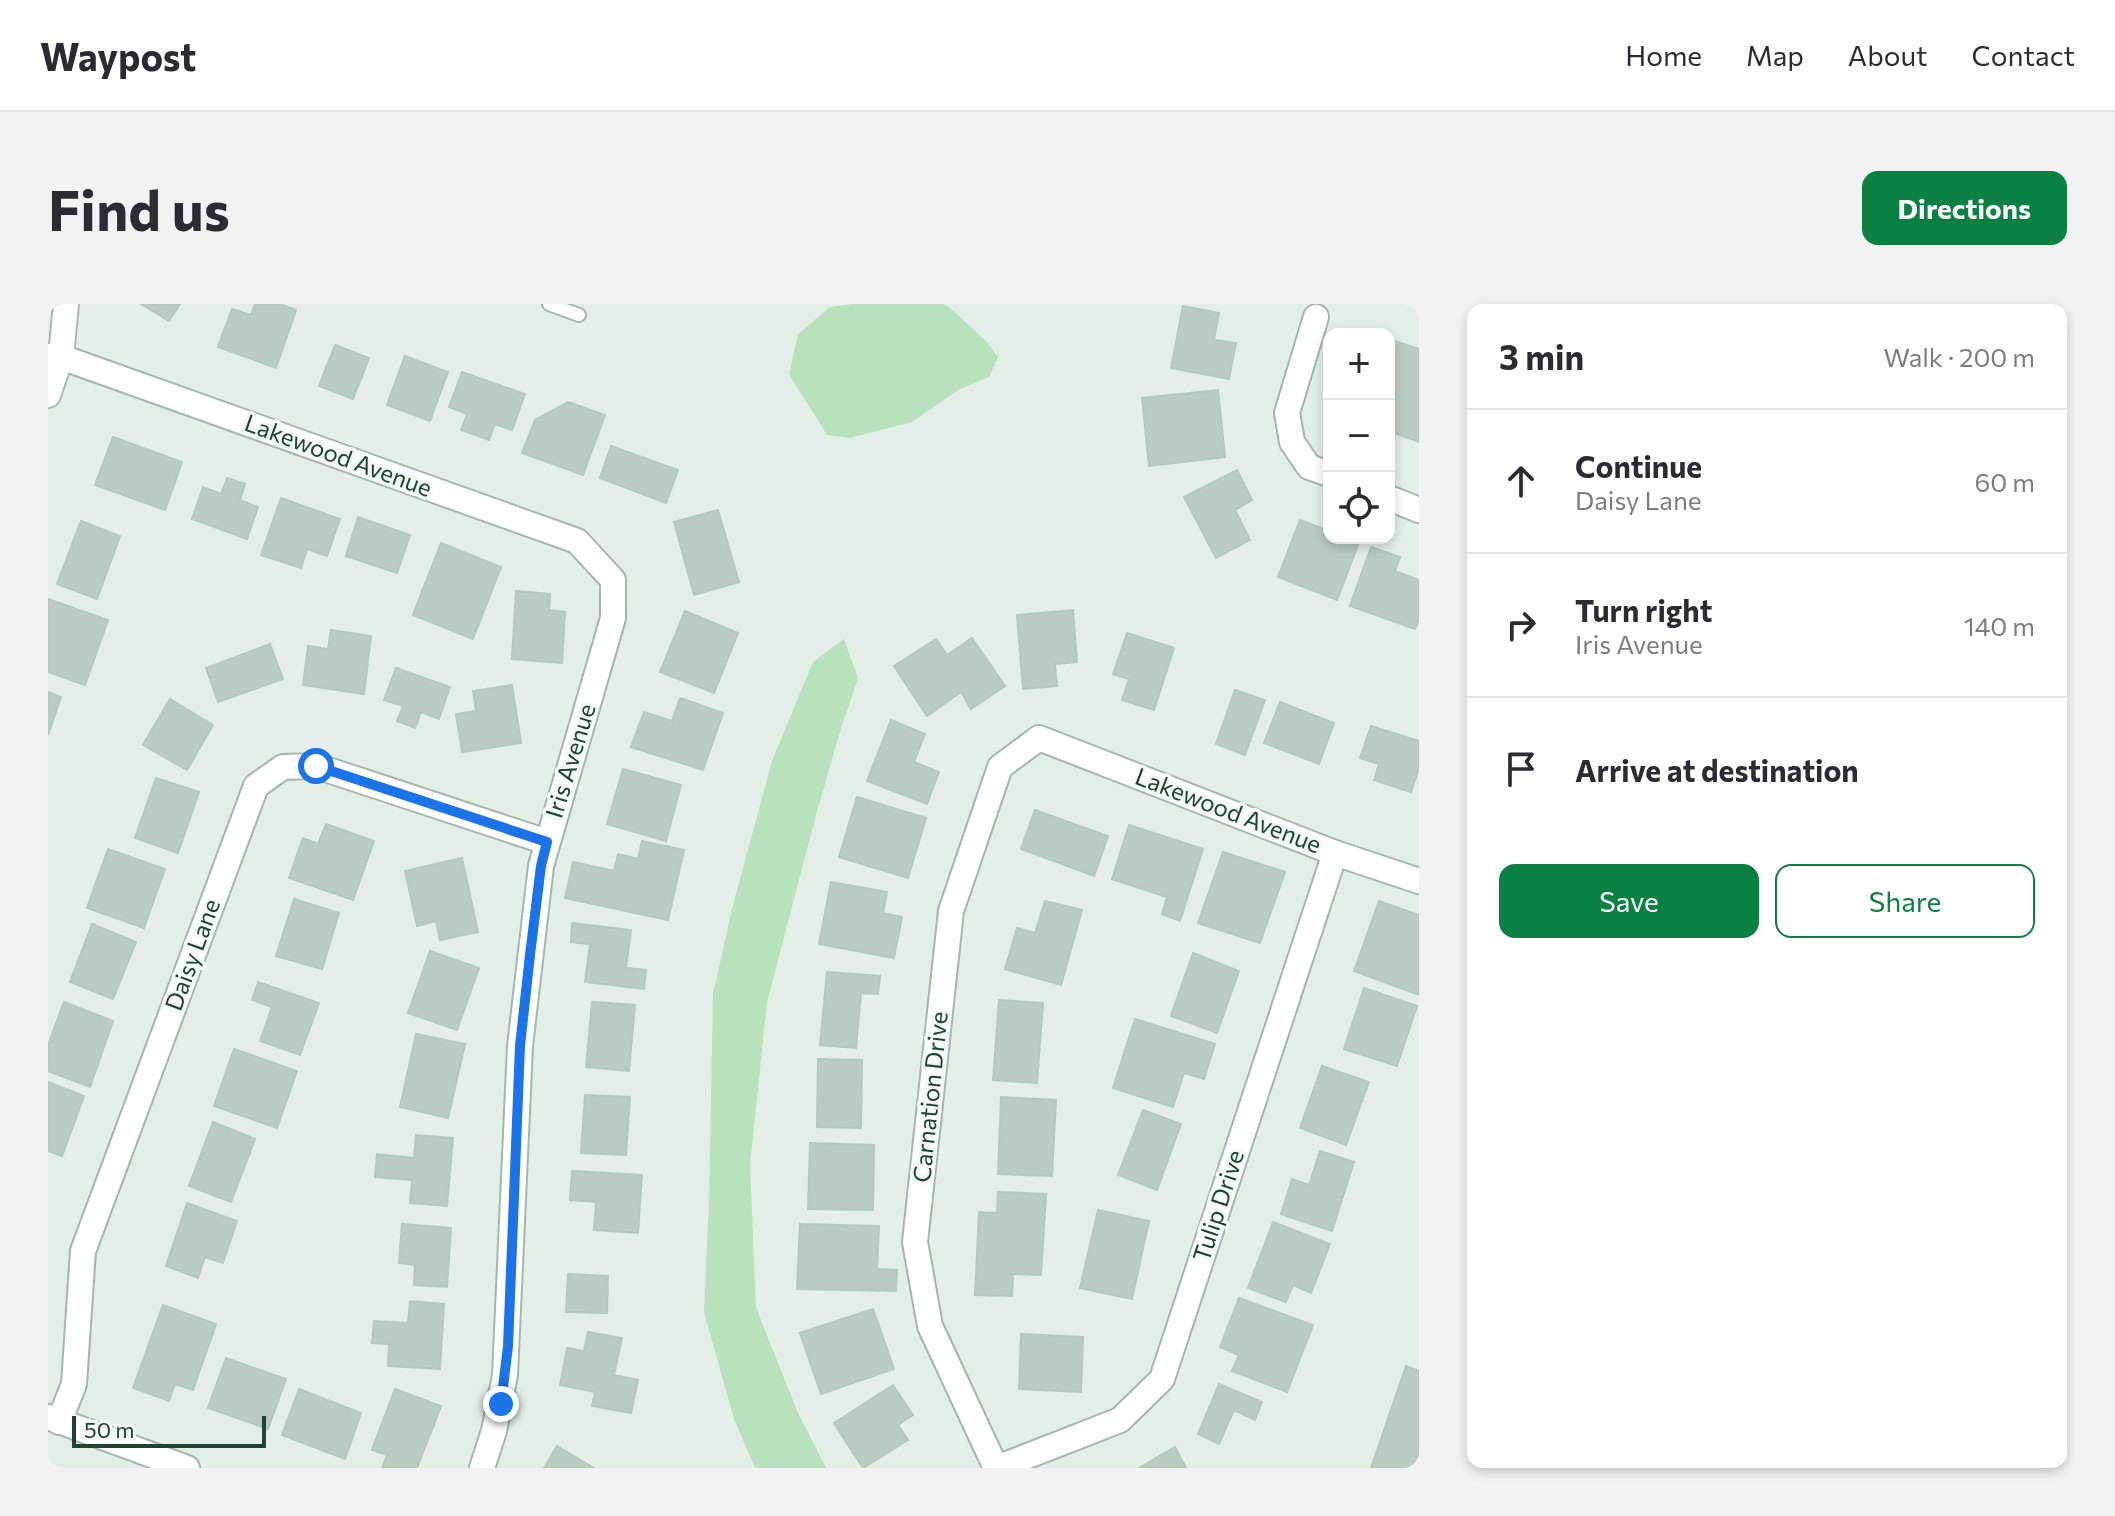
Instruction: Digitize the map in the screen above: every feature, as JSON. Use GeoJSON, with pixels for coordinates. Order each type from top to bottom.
{"type":"FeatureCollection","features":[{"type":"Feature","properties":{"kind":"street"},"geometry":{"type":"LineString","coordinates":[[48,395],[66,304]]}},
{"type":"Feature","properties":{"kind":"street"},"geometry":{"type":"LineString","coordinates":[[1316,317],[1287,413],[1292,442],[1309,467],[1323,472]]}},
{"type":"Feature","properties":{"kind":"street","name":"Lakewood Avenue"},"geometry":{"type":"LineString","coordinates":[[54,357],[577,541],[613,580]]}},
{"type":"Feature","properties":{"kind":"street"},"geometry":{"type":"LineString","coordinates":[[1395,500],[1419,510]]}},
{"type":"Feature","properties":{"kind":"street","name":"Iris Avenue"},"geometry":{"type":"LineString","coordinates":[[482,1468],[501,1404],[505,1375],[520,1046],[541,866],[613,618],[613,580]]}},
{"type":"Feature","properties":{"kind":"street","name":"Lakewood Avenue"},"geometry":{"type":"LineString","coordinates":[[1039,738],[1335,853],[1419,881]]}},
{"type":"Feature","properties":{"kind":"street","name":"Carnation Drive"},"geometry":{"type":"LineString","coordinates":[[997,1468],[930,1326],[915,1242],[951,911],[1000,767],[1039,738]]}},
{"type":"Feature","properties":{"kind":"street","name":"Daisy Lane"},"geometry":{"type":"LineString","coordinates":[[54,1420],[74,1384],[83,1251],[256,786],[283,767],[316,766],[547,842]]}},
{"type":"Feature","properties":{"kind":"street","name":"Tulip Drive"},"geometry":{"type":"LineString","coordinates":[[997,1468],[1120,1420],[1162,1379],[1335,853]]}},
{"type":"Feature","properties":{"kind":"street"},"geometry":{"type":"LineString","coordinates":[[54,1420],[187,1468]]}},
{"type":"Feature","properties":{"kind":"lane"},"geometry":{"type":"LineString","coordinates":[[549,304],[579,315]]}},
{"type":"Feature","properties":{"kind":"green space"},"geometry":{"type":"Polygon","coordinates":[[[852,304],[943,304],[986,341],[998,357],[989,377],[958,390],[912,422],[850,438],[827,435],[789,374],[798,334],[830,307],[852,304]]]}},
{"type":"Feature","properties":{"kind":"green space"},"geometry":{"type":"Polygon","coordinates":[[[844,639],[858,678],[816,815],[767,1002],[750,1165],[756,1308],[798,1413],[826,1468],[755,1468],[734,1419],[704,1312],[713,994],[733,905],[772,761],[813,662],[844,639]]]}},
{"type":"Feature","properties":{"kind":"building"},"geometry":{"type":"Polygon","coordinates":[[[141,304],[180,304],[169,321],[141,304]]]}},
{"type":"Feature","properties":{"kind":"building"},"geometry":{"type":"Polygon","coordinates":[[[255,304],[280,304],[296,310],[276,368],[218,347],[232,309],[251,315],[255,304]]]}},
{"type":"Feature","properties":{"kind":"building"},"geometry":{"type":"Polygon","coordinates":[[[1183,306],[1219,313],[1214,340],[1236,343],[1229,379],[1171,368],[1183,306]]]}},
{"type":"Feature","properties":{"kind":"building"},"geometry":{"type":"Polygon","coordinates":[[[1395,341],[1419,349],[1419,442],[1395,433],[1395,341]]]}},
{"type":"Feature","properties":{"kind":"building"},"geometry":{"type":"Polygon","coordinates":[[[335,345],[369,358],[353,399],[319,386],[335,345]]]}},
{"type":"Feature","properties":{"kind":"building"},"geometry":{"type":"Polygon","coordinates":[[[405,356],[448,372],[430,421],[387,405],[405,356]]]}},
{"type":"Feature","properties":{"kind":"building"},"geometry":{"type":"Polygon","coordinates":[[[462,372],[525,394],[512,430],[495,424],[489,440],[461,430],[467,414],[449,407],[462,372]]]}},
{"type":"Feature","properties":{"kind":"building"},"geometry":{"type":"Polygon","coordinates":[[[1218,390],[1225,457],[1149,466],[1142,398],[1218,390]]]}},
{"type":"Feature","properties":{"kind":"building"},"geometry":{"type":"Polygon","coordinates":[[[568,402],[605,415],[583,475],[522,453],[535,420],[568,402]]]}},
{"type":"Feature","properties":{"kind":"building"},"geometry":{"type":"Polygon","coordinates":[[[113,437],[182,462],[165,510],[95,485],[113,437]]]}},
{"type":"Feature","properties":{"kind":"building"},"geometry":{"type":"Polygon","coordinates":[[[611,446],[678,470],[666,503],[600,478],[611,446]]]}},
{"type":"Feature","properties":{"kind":"building"},"geometry":{"type":"Polygon","coordinates":[[[1237,470],[1252,500],[1235,510],[1250,540],[1216,558],[1184,497],[1237,470]]]}},
{"type":"Feature","properties":{"kind":"building"},"geometry":{"type":"Polygon","coordinates":[[[227,478],[245,484],[240,500],[258,507],[247,539],[192,519],[203,487],[221,494],[227,478]]]}},
{"type":"Feature","properties":{"kind":"building"},"geometry":{"type":"Polygon","coordinates":[[[281,498],[340,519],[327,556],[307,549],[301,568],[261,555],[281,498]]]}},
{"type":"Feature","properties":{"kind":"building"},"geometry":{"type":"Polygon","coordinates":[[[718,510],[739,582],[694,595],[674,522],[718,510]]]}},
{"type":"Feature","properties":{"kind":"building"},"geometry":{"type":"Polygon","coordinates":[[[358,517],[410,535],[397,573],[346,556],[358,517]]]}},
{"type":"Feature","properties":{"kind":"building"},"geometry":{"type":"Polygon","coordinates":[[[1300,520],[1323,529],[1323,544],[1358,544],[1337,600],[1278,577],[1300,520]]]}},
{"type":"Feature","properties":{"kind":"building"},"geometry":{"type":"Polygon","coordinates":[[[81,521],[120,536],[97,599],[57,584],[81,521]]]}},
{"type":"Feature","properties":{"kind":"building"},"geometry":{"type":"Polygon","coordinates":[[[441,543],[501,567],[473,639],[413,615],[441,543]]]}},
{"type":"Feature","properties":{"kind":"building"},"geometry":{"type":"Polygon","coordinates":[[[1371,547],[1400,557],[1395,571],[1419,580],[1419,619],[1415,629],[1350,606],[1371,547]]]}},
{"type":"Feature","properties":{"kind":"building"},"geometry":{"type":"Polygon","coordinates":[[[516,591],[550,594],[549,610],[565,612],[562,663],[512,659],[516,591]]]}},
{"type":"Feature","properties":{"kind":"building"},"geometry":{"type":"Polygon","coordinates":[[[48,599],[108,620],[85,685],[48,672],[48,599]]]}},
{"type":"Feature","properties":{"kind":"building"},"geometry":{"type":"Polygon","coordinates":[[[1073,610],[1077,662],[1055,664],[1057,686],[1023,689],[1017,615],[1073,610]]]}},
{"type":"Feature","properties":{"kind":"building"},"geometry":{"type":"Polygon","coordinates":[[[685,611],[738,633],[714,693],[660,672],[685,611]]]}},
{"type":"Feature","properties":{"kind":"building"},"geometry":{"type":"Polygon","coordinates":[[[331,630],[371,636],[364,694],[303,685],[308,646],[328,649],[331,630]]]}},
{"type":"Feature","properties":{"kind":"building"},"geometry":{"type":"Polygon","coordinates":[[[1127,633],[1174,648],[1154,710],[1122,700],[1129,679],[1113,674],[1127,633]]]}},
{"type":"Feature","properties":{"kind":"building"},"geometry":{"type":"Polygon","coordinates":[[[972,638],[1005,686],[971,709],[961,692],[927,716],[894,666],[936,639],[947,655],[972,638]]]}},
{"type":"Feature","properties":{"kind":"building"},"geometry":{"type":"Polygon","coordinates":[[[270,644],[283,679],[218,702],[206,668],[270,644]]]}},
{"type":"Feature","properties":{"kind":"building"},"geometry":{"type":"Polygon","coordinates":[[[396,668],[450,687],[439,719],[421,712],[415,728],[397,721],[403,706],[384,700],[396,668]]]}},
{"type":"Feature","properties":{"kind":"building"},"geometry":{"type":"Polygon","coordinates":[[[512,685],[521,743],[462,752],[456,714],[476,711],[473,691],[512,685]]]}},
{"type":"Feature","properties":{"kind":"building"},"geometry":{"type":"Polygon","coordinates":[[[1235,690],[1265,700],[1245,755],[1216,744],[1235,690]]]}},
{"type":"Feature","properties":{"kind":"building"},"geometry":{"type":"Polygon","coordinates":[[[48,692],[61,697],[48,735],[48,692]]]}},
{"type":"Feature","properties":{"kind":"building"},"geometry":{"type":"Polygon","coordinates":[[[680,698],[723,713],[703,770],[631,747],[644,712],[672,721],[680,698]]]}},
{"type":"Feature","properties":{"kind":"building"},"geometry":{"type":"Polygon","coordinates":[[[170,699],[213,725],[187,770],[143,745],[170,699]]]}},
{"type":"Feature","properties":{"kind":"building"},"geometry":{"type":"Polygon","coordinates":[[[1280,702],[1334,723],[1319,764],[1264,743],[1280,702]]]}},
{"type":"Feature","properties":{"kind":"building"},"geometry":{"type":"Polygon","coordinates":[[[891,720],[925,734],[914,762],[939,772],[927,804],[867,781],[891,720]]]}},
{"type":"Feature","properties":{"kind":"building"},"geometry":{"type":"Polygon","coordinates":[[[1371,726],[1419,741],[1419,768],[1411,792],[1374,780],[1379,764],[1360,758],[1371,726]]]}},
{"type":"Feature","properties":{"kind":"building"},"geometry":{"type":"Polygon","coordinates":[[[623,769],[681,785],[666,841],[607,824],[623,769]]]}},
{"type":"Feature","properties":{"kind":"building"},"geometry":{"type":"Polygon","coordinates":[[[156,778],[199,792],[178,853],[135,838],[156,778]]]}},
{"type":"Feature","properties":{"kind":"building"},"geometry":{"type":"Polygon","coordinates":[[[857,797],[926,818],[908,878],[839,857],[857,797]]]}},
{"type":"Feature","properties":{"kind":"building"},"geometry":{"type":"Polygon","coordinates":[[[1035,810],[1108,836],[1094,876],[1021,849],[1035,810]]]}},
{"type":"Feature","properties":{"kind":"building"},"geometry":{"type":"Polygon","coordinates":[[[326,824],[374,841],[353,900],[289,878],[303,838],[318,844],[326,824]]]}},
{"type":"Feature","properties":{"kind":"building"},"geometry":{"type":"Polygon","coordinates":[[[1129,825],[1203,849],[1180,921],[1162,914],[1167,897],[1112,879],[1129,825]]]}},
{"type":"Feature","properties":{"kind":"building"},"geometry":{"type":"Polygon","coordinates":[[[642,841],[684,850],[668,920],[565,898],[573,862],[614,871],[618,854],[638,859],[642,841]]]}},
{"type":"Feature","properties":{"kind":"building"},"geometry":{"type":"Polygon","coordinates":[[[108,849],[165,869],[144,928],[87,908],[108,849]]]}},
{"type":"Feature","properties":{"kind":"building"},"geometry":{"type":"Polygon","coordinates":[[[1223,852],[1285,872],[1260,943],[1198,923],[1223,852]]]}},
{"type":"Feature","properties":{"kind":"building"},"geometry":{"type":"Polygon","coordinates":[[[462,858],[478,932],[440,940],[436,921],[417,926],[405,871],[462,858]]]}},
{"type":"Feature","properties":{"kind":"building"},"geometry":{"type":"Polygon","coordinates":[[[831,882],[887,892],[883,913],[902,917],[894,958],[819,944],[831,882]]]}},
{"type":"Feature","properties":{"kind":"building"},"geometry":{"type":"Polygon","coordinates":[[[294,899],[339,913],[322,969],[276,956],[294,899]]]}},
{"type":"Feature","properties":{"kind":"building"},"geometry":{"type":"Polygon","coordinates":[[[1045,901],[1082,910],[1061,985],[1005,969],[1017,928],[1035,933],[1045,901]]]}},
{"type":"Feature","properties":{"kind":"building"},"geometry":{"type":"Polygon","coordinates":[[[1379,901],[1419,915],[1419,995],[1354,971],[1379,901]]]}},
{"type":"Feature","properties":{"kind":"building"},"geometry":{"type":"Polygon","coordinates":[[[572,923],[631,930],[626,968],[646,970],[644,989],[585,982],[590,944],[571,942],[572,923]]]}},
{"type":"Feature","properties":{"kind":"building"},"geometry":{"type":"Polygon","coordinates":[[[92,924],[136,942],[113,999],[70,982],[92,924]]]}},
{"type":"Feature","properties":{"kind":"building"},"geometry":{"type":"Polygon","coordinates":[[[430,951],[479,968],[457,1030],[408,1013],[430,951]]]}},
{"type":"Feature","properties":{"kind":"building"},"geometry":{"type":"Polygon","coordinates":[[[1193,953],[1239,971],[1217,1033],[1171,1016],[1193,953]]]}},
{"type":"Feature","properties":{"kind":"building"},"geometry":{"type":"Polygon","coordinates":[[[827,972],[880,976],[878,994],[861,993],[856,1048],[820,1045],[827,972]]]}},
{"type":"Feature","properties":{"kind":"building"},"geometry":{"type":"Polygon","coordinates":[[[258,982],[319,1003],[300,1055],[260,1041],[272,1007],[252,1000],[258,982]]]}},
{"type":"Feature","properties":{"kind":"building"},"geometry":{"type":"Polygon","coordinates":[[[1364,988],[1417,1006],[1397,1066],[1344,1049],[1364,988]]]}},
{"type":"Feature","properties":{"kind":"building"},"geometry":{"type":"Polygon","coordinates":[[[999,1000],[1043,1003],[1037,1083],[993,1080],[999,1000]]]}},
{"type":"Feature","properties":{"kind":"building"},"geometry":{"type":"Polygon","coordinates":[[[64,1002],[113,1021],[90,1087],[48,1071],[48,1045],[64,1002]]]}},
{"type":"Feature","properties":{"kind":"building"},"geometry":{"type":"Polygon","coordinates":[[[592,1002],[635,1005],[629,1071],[586,1067],[592,1002]]]}},
{"type":"Feature","properties":{"kind":"building"},"geometry":{"type":"Polygon","coordinates":[[[1135,1019],[1215,1044],[1204,1079],[1184,1073],[1173,1107],[1113,1088],[1135,1019]]]}},
{"type":"Feature","properties":{"kind":"building"},"geometry":{"type":"Polygon","coordinates":[[[416,1034],[465,1044],[448,1118],[400,1107],[416,1034]]]}},
{"type":"Feature","properties":{"kind":"building"},"geometry":{"type":"Polygon","coordinates":[[[234,1049],[297,1071],[277,1128],[214,1106],[234,1049]]]}},
{"type":"Feature","properties":{"kind":"building"},"geometry":{"type":"Polygon","coordinates":[[[818,1059],[862,1060],[861,1128],[817,1127],[818,1059]]]}},
{"type":"Feature","properties":{"kind":"building"},"geometry":{"type":"Polygon","coordinates":[[[1322,1066],[1369,1082],[1346,1145],[1300,1128],[1322,1066]]]}},
{"type":"Feature","properties":{"kind":"building"},"geometry":{"type":"Polygon","coordinates":[[[48,1082],[84,1096],[62,1156],[48,1151],[48,1082]]]}},
{"type":"Feature","properties":{"kind":"building"},"geometry":{"type":"Polygon","coordinates":[[[585,1095],[630,1097],[626,1155],[581,1153],[585,1095]]]}},
{"type":"Feature","properties":{"kind":"building"},"geometry":{"type":"Polygon","coordinates":[[[1001,1097],[1056,1100],[1052,1176],[998,1174],[1001,1097]]]}},
{"type":"Feature","properties":{"kind":"building"},"geometry":{"type":"Polygon","coordinates":[[[1143,1110],[1181,1124],[1157,1190],[1118,1175],[1143,1110]]]}},
{"type":"Feature","properties":{"kind":"building"},"geometry":{"type":"Polygon","coordinates":[[[213,1122],[255,1139],[231,1202],[189,1186],[213,1122]]]}},
{"type":"Feature","properties":{"kind":"building"},"geometry":{"type":"Polygon","coordinates":[[[416,1135],[453,1138],[447,1206],[410,1203],[412,1180],[375,1177],[377,1154],[414,1158],[416,1135]]]}},
{"type":"Feature","properties":{"kind":"building"},"geometry":{"type":"Polygon","coordinates":[[[810,1143],[874,1145],[873,1210],[808,1209],[810,1143]]]}},
{"type":"Feature","properties":{"kind":"building"},"geometry":{"type":"Polygon","coordinates":[[[1320,1151],[1354,1162],[1332,1231],[1281,1214],[1292,1179],[1309,1185],[1320,1151]]]}},
{"type":"Feature","properties":{"kind":"building"},"geometry":{"type":"Polygon","coordinates":[[[572,1171],[642,1175],[638,1233],[594,1230],[596,1202],[570,1200],[572,1171]]]}},
{"type":"Feature","properties":{"kind":"building"},"geometry":{"type":"Polygon","coordinates":[[[998,1192],[1046,1194],[1041,1275],[1013,1274],[1012,1296],[975,1295],[979,1212],[997,1213],[998,1192]]]}},
{"type":"Feature","properties":{"kind":"building"},"geometry":{"type":"Polygon","coordinates":[[[187,1203],[237,1221],[223,1263],[205,1257],[198,1278],[166,1266],[187,1203]]]}},
{"type":"Feature","properties":{"kind":"building"},"geometry":{"type":"Polygon","coordinates":[[[1098,1210],[1149,1221],[1132,1299],[1080,1288],[1098,1210]]]}},
{"type":"Feature","properties":{"kind":"building"},"geometry":{"type":"Polygon","coordinates":[[[1273,1222],[1330,1244],[1311,1293],[1293,1285],[1286,1302],[1248,1288],[1273,1222]]]}},
{"type":"Feature","properties":{"kind":"building"},"geometry":{"type":"Polygon","coordinates":[[[402,1224],[451,1228],[447,1287],[414,1285],[415,1265],[399,1263],[402,1224]]]}},
{"type":"Feature","properties":{"kind":"building"},"geometry":{"type":"Polygon","coordinates":[[[800,1224],[879,1226],[877,1269],[897,1270],[896,1291],[797,1289],[800,1224]]]}},
{"type":"Feature","properties":{"kind":"building"},"geometry":{"type":"Polygon","coordinates":[[[568,1274],[608,1276],[607,1313],[566,1312],[568,1274]]]}},
{"type":"Feature","properties":{"kind":"building"},"geometry":{"type":"Polygon","coordinates":[[[1239,1298],[1313,1325],[1287,1392],[1232,1371],[1239,1355],[1220,1347],[1239,1298]]]}},
{"type":"Feature","properties":{"kind":"building"},"geometry":{"type":"Polygon","coordinates":[[[410,1301],[444,1304],[440,1369],[388,1366],[389,1344],[372,1343],[374,1321],[408,1323],[410,1301]]]}},
{"type":"Feature","properties":{"kind":"building"},"geometry":{"type":"Polygon","coordinates":[[[163,1305],[216,1324],[193,1390],[175,1384],[169,1401],[133,1388],[163,1305]]]}},
{"type":"Feature","properties":{"kind":"building"},"geometry":{"type":"Polygon","coordinates":[[[873,1309],[894,1369],[821,1394],[800,1333],[873,1309]]]}},
{"type":"Feature","properties":{"kind":"building"},"geometry":{"type":"Polygon","coordinates":[[[588,1332],[622,1338],[614,1375],[638,1380],[631,1413],[592,1406],[595,1392],[560,1385],[567,1348],[584,1351],[588,1332]]]}},
{"type":"Feature","properties":{"kind":"building"},"geometry":{"type":"Polygon","coordinates":[[[1021,1334],[1083,1337],[1081,1392],[1019,1389],[1021,1334]]]}},
{"type":"Feature","properties":{"kind":"building"},"geometry":{"type":"Polygon","coordinates":[[[226,1358],[286,1379],[268,1429],[208,1408],[226,1358]]]}},
{"type":"Feature","properties":{"kind":"building"},"geometry":{"type":"Polygon","coordinates":[[[1406,1366],[1419,1371],[1419,1468],[1371,1468],[1406,1366]]]}},
{"type":"Feature","properties":{"kind":"building"},"geometry":{"type":"Polygon","coordinates":[[[1219,1384],[1262,1402],[1255,1420],[1234,1410],[1219,1444],[1198,1434],[1219,1384]]]}},
{"type":"Feature","properties":{"kind":"building"},"geometry":{"type":"Polygon","coordinates":[[[893,1385],[913,1415],[898,1425],[908,1440],[863,1468],[834,1423],[893,1385]]]}},
{"type":"Feature","properties":{"kind":"building"},"geometry":{"type":"Polygon","coordinates":[[[299,1389],[361,1413],[345,1459],[282,1435],[299,1389]]]}},
{"type":"Feature","properties":{"kind":"building"},"geometry":{"type":"Polygon","coordinates":[[[395,1389],[441,1406],[417,1468],[382,1468],[387,1455],[372,1450],[395,1389]]]}},
{"type":"Feature","properties":{"kind":"building"},"geometry":{"type":"Polygon","coordinates":[[[557,1446],[594,1468],[544,1468],[557,1446]]]}},
{"type":"Feature","properties":{"kind":"building"},"geometry":{"type":"Polygon","coordinates":[[[1175,1447],[1186,1468],[1139,1468],[1175,1447]]]}},
{"type":"Feature","properties":{"kind":"route"},"geometry":{"type":"LineString","coordinates":[[316,766],[547,842],[541,866],[520,1046],[508,1346],[501,1404]]}}]}
